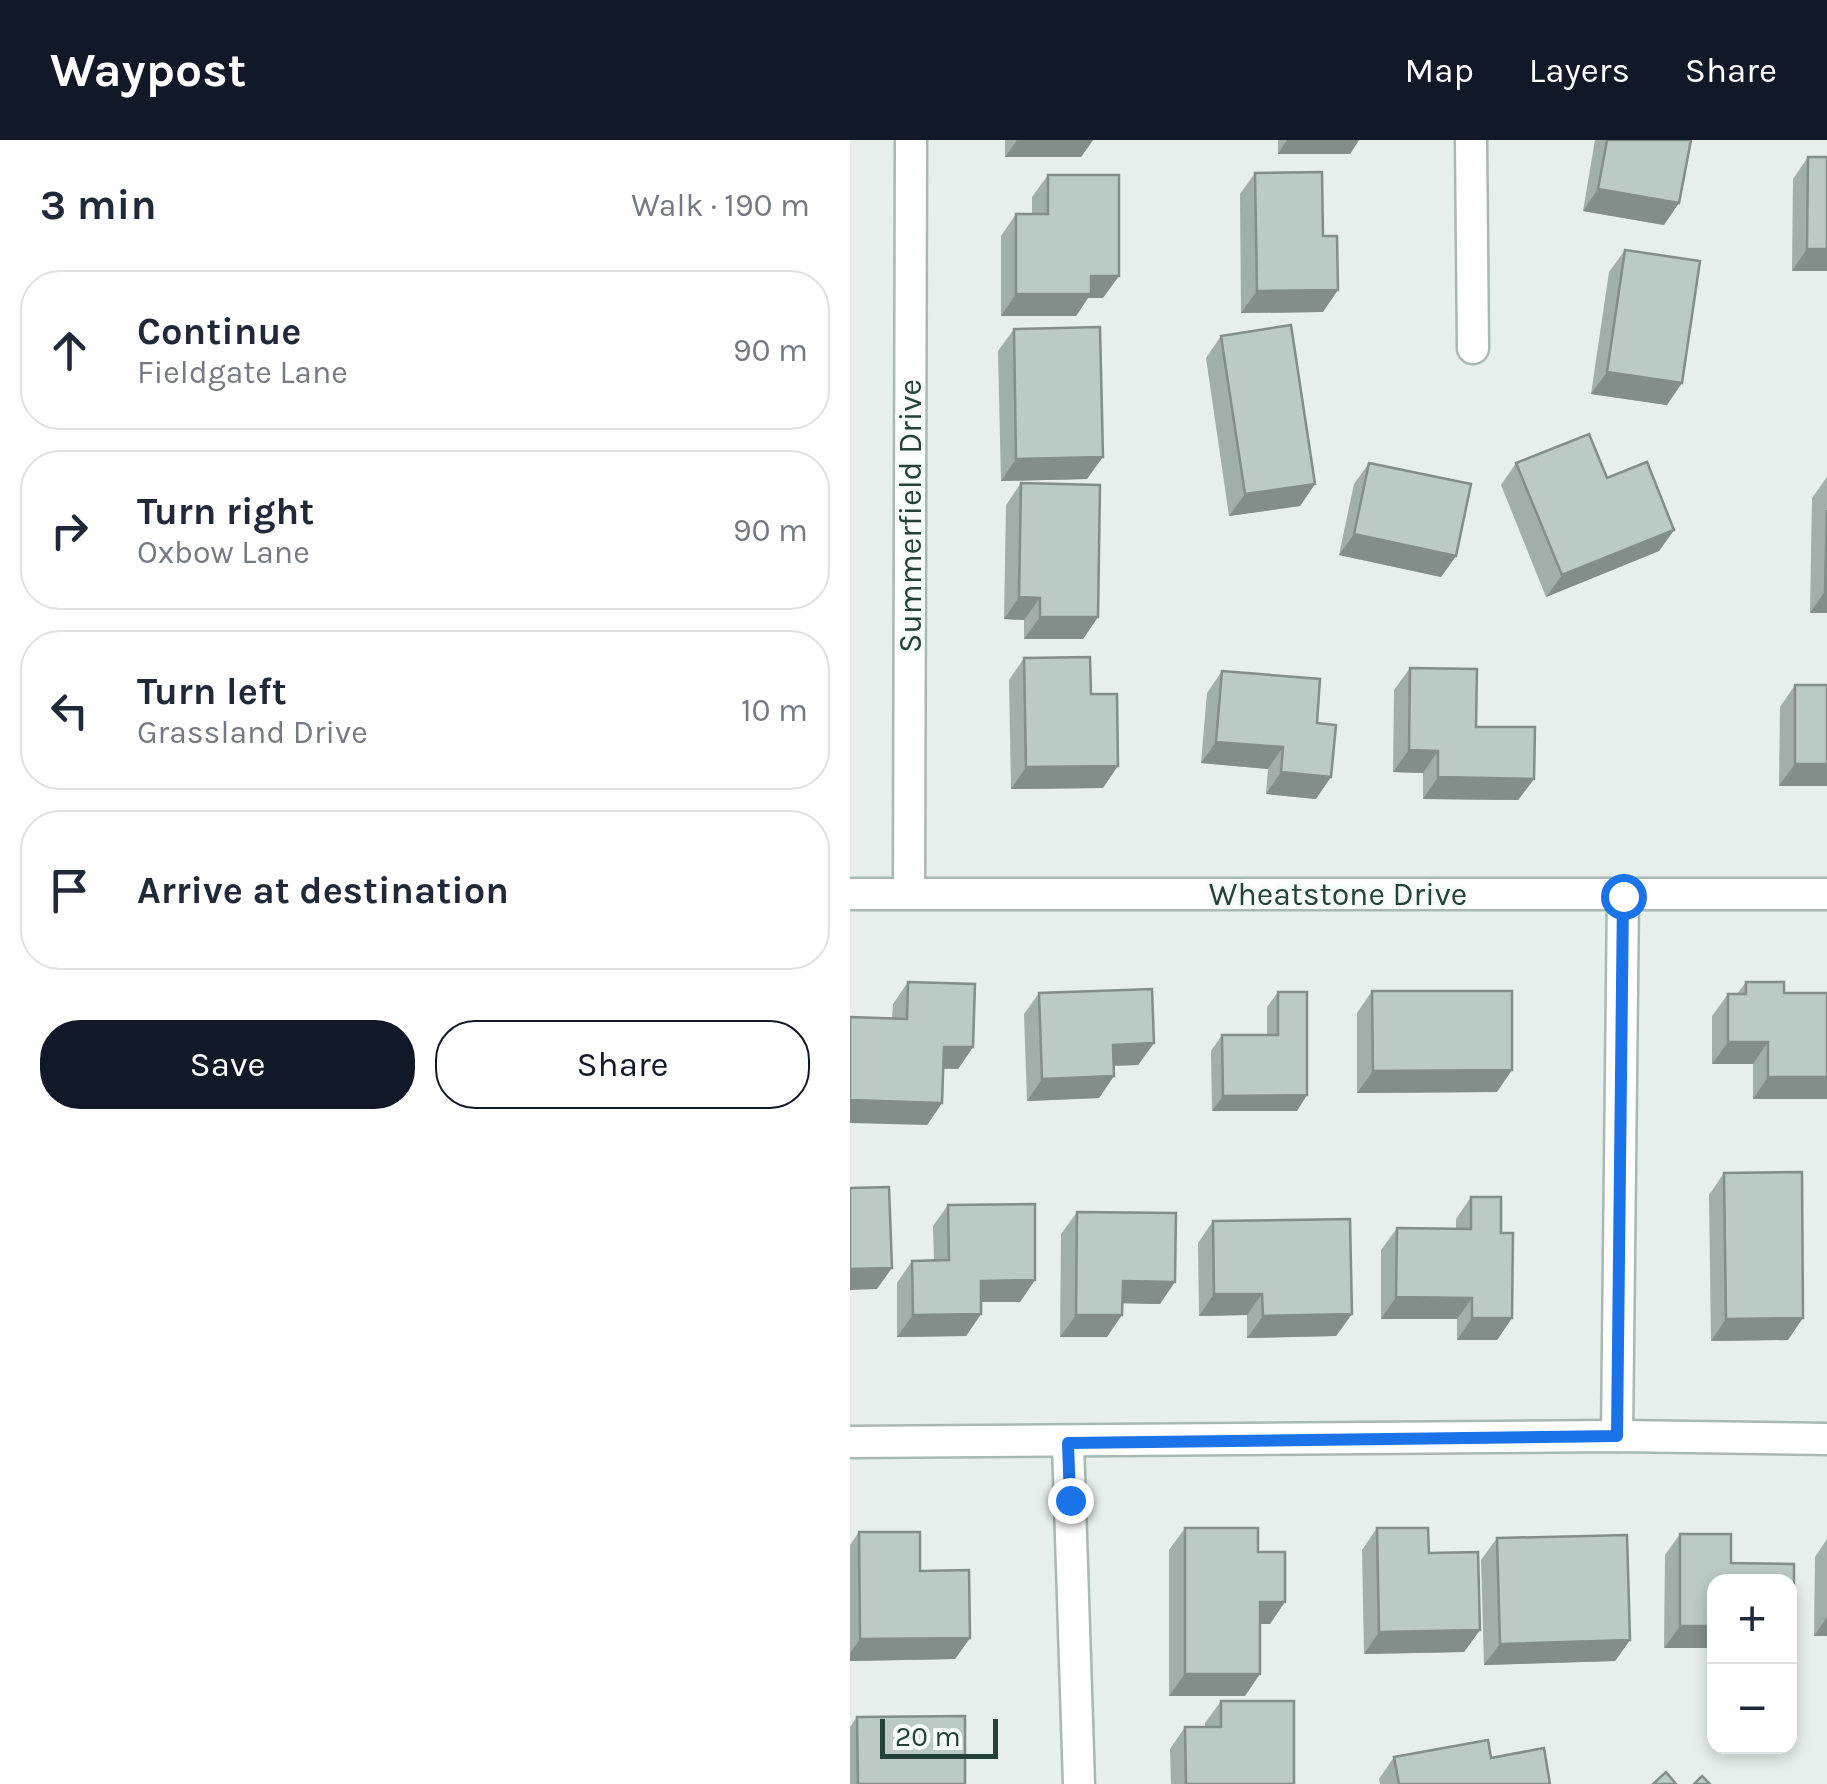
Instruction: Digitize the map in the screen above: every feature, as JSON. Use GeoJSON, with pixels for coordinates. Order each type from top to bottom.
{"type":"FeatureCollection","features":[{"type":"Feature","properties":{"kind":"street","name":"Summerfield Drive"},"geometry":{"type":"LineString","coordinates":[[909,892],[911,140]]}},
{"type":"Feature","properties":{"kind":"street"},"geometry":{"type":"LineString","coordinates":[[1472,140],[1473,348]]}},
{"type":"Feature","properties":{"kind":"street","name":"Wheatstone Drive"},"geometry":{"type":"LineString","coordinates":[[850,894],[1827,894]]}},
{"type":"Feature","properties":{"kind":"street"},"geometry":{"type":"LineString","coordinates":[[1617,1436],[1623,896]]}},
{"type":"Feature","properties":{"kind":"street"},"geometry":{"type":"LineString","coordinates":[[850,1442],[1827,1438]]}},
{"type":"Feature","properties":{"kind":"street"},"geometry":{"type":"LineString","coordinates":[[1068,1443],[1079,1784]]}},
{"type":"Feature","properties":{"kind":"building"},"geometry":{"type":"Polygon","coordinates":[[[1607,140],[1691,140],[1679,203],[1598,189],[1607,140]]]}},
{"type":"Feature","properties":{"kind":"building"},"geometry":{"type":"Polygon","coordinates":[[[1808,157],[1827,157],[1827,249],[1807,249],[1808,157]]]}},
{"type":"Feature","properties":{"kind":"building"},"geometry":{"type":"Polygon","coordinates":[[[1322,172],[1323,236],[1337,236],[1338,290],[1257,291],[1255,173],[1322,172]]]}},
{"type":"Feature","properties":{"kind":"building"},"geometry":{"type":"Polygon","coordinates":[[[1048,175],[1119,175],[1119,276],[1091,276],[1091,294],[1016,294],[1016,214],[1048,214],[1048,175]]]}},
{"type":"Feature","properties":{"kind":"building"},"geometry":{"type":"Polygon","coordinates":[[[1625,250],[1700,261],[1682,383],[1607,372],[1625,250]]]}},
{"type":"Feature","properties":{"kind":"building"},"geometry":{"type":"Polygon","coordinates":[[[1291,325],[1315,484],[1245,494],[1221,336],[1291,325]]]}},
{"type":"Feature","properties":{"kind":"building"},"geometry":{"type":"Polygon","coordinates":[[[1100,327],[1103,457],[1016,459],[1014,329],[1100,327]]]}},
{"type":"Feature","properties":{"kind":"building"},"geometry":{"type":"Polygon","coordinates":[[[1589,434],[1607,478],[1647,462],[1674,530],[1562,575],[1516,463],[1589,434]]]}},
{"type":"Feature","properties":{"kind":"building"},"geometry":{"type":"Polygon","coordinates":[[[1369,463],[1471,484],[1456,556],[1354,534],[1369,463]]]}},
{"type":"Feature","properties":{"kind":"building"},"geometry":{"type":"Polygon","coordinates":[[[1021,483],[1100,485],[1098,617],[1040,617],[1040,598],[1019,597],[1021,483]]]}},
{"type":"Feature","properties":{"kind":"building"},"geometry":{"type":"Polygon","coordinates":[[[1827,510],[1827,591],[1825,591],[1827,510]]]}},
{"type":"Feature","properties":{"kind":"building"},"geometry":{"type":"Polygon","coordinates":[[[1090,657],[1091,694],[1117,694],[1118,766],[1026,767],[1024,658],[1090,657]]]}},
{"type":"Feature","properties":{"kind":"building"},"geometry":{"type":"Polygon","coordinates":[[[1410,668],[1477,669],[1476,727],[1535,727],[1534,779],[1438,777],[1438,751],[1409,750],[1410,668]]]}},
{"type":"Feature","properties":{"kind":"building"},"geometry":{"type":"Polygon","coordinates":[[[1222,671],[1320,679],[1317,723],[1336,725],[1331,777],[1281,772],[1283,747],[1216,742],[1222,671]]]}},
{"type":"Feature","properties":{"kind":"building"},"geometry":{"type":"Polygon","coordinates":[[[1795,685],[1827,685],[1827,764],[1795,764],[1795,685]]]}},
{"type":"Feature","properties":{"kind":"building"},"geometry":{"type":"Polygon","coordinates":[[[908,982],[975,984],[973,1047],[944,1047],[942,1103],[850,1100],[850,1017],[907,1019],[908,982]]]}},
{"type":"Feature","properties":{"kind":"building"},"geometry":{"type":"Polygon","coordinates":[[[1746,982],[1784,982],[1784,993],[1827,993],[1827,1077],[1768,1077],[1768,1042],[1728,1042],[1728,994],[1746,994],[1746,982]]]}},
{"type":"Feature","properties":{"kind":"building"},"geometry":{"type":"Polygon","coordinates":[[[1152,989],[1154,1043],[1113,1045],[1114,1076],[1042,1079],[1039,993],[1152,989]]]}},
{"type":"Feature","properties":{"kind":"building"},"geometry":{"type":"Polygon","coordinates":[[[1372,991],[1512,991],[1512,1070],[1373,1071],[1372,991]]]}},
{"type":"Feature","properties":{"kind":"building"},"geometry":{"type":"Polygon","coordinates":[[[1278,992],[1307,992],[1307,1095],[1223,1096],[1222,1035],[1278,1035],[1278,992]]]}},
{"type":"Feature","properties":{"kind":"building"},"geometry":{"type":"Polygon","coordinates":[[[1802,1172],[1803,1318],[1726,1319],[1724,1173],[1802,1172]]]}},
{"type":"Feature","properties":{"kind":"building"},"geometry":{"type":"Polygon","coordinates":[[[889,1187],[892,1268],[850,1269],[850,1188],[889,1187]]]}},
{"type":"Feature","properties":{"kind":"building"},"geometry":{"type":"Polygon","coordinates":[[[1471,1197],[1501,1197],[1501,1233],[1513,1233],[1512,1318],[1472,1318],[1472,1298],[1396,1297],[1397,1228],[1471,1229],[1471,1197]]]}},
{"type":"Feature","properties":{"kind":"building"},"geometry":{"type":"Polygon","coordinates":[[[1035,1204],[1035,1280],[981,1281],[981,1314],[913,1315],[912,1261],[949,1260],[948,1205],[1035,1204]]]}},
{"type":"Feature","properties":{"kind":"building"},"geometry":{"type":"Polygon","coordinates":[[[1077,1212],[1176,1213],[1175,1282],[1123,1281],[1122,1315],[1076,1315],[1077,1212]]]}},
{"type":"Feature","properties":{"kind":"building"},"geometry":{"type":"Polygon","coordinates":[[[1350,1219],[1352,1314],[1263,1316],[1262,1294],[1214,1294],[1213,1221],[1350,1219]]]}},
{"type":"Feature","properties":{"kind":"building"},"geometry":{"type":"Polygon","coordinates":[[[1185,1528],[1258,1528],[1258,1552],[1285,1552],[1285,1602],[1260,1602],[1260,1674],[1185,1674],[1185,1528]]]}},
{"type":"Feature","properties":{"kind":"building"},"geometry":{"type":"Polygon","coordinates":[[[1377,1528],[1428,1528],[1429,1553],[1478,1552],[1480,1630],[1379,1632],[1377,1528]]]}},
{"type":"Feature","properties":{"kind":"building"},"geometry":{"type":"Polygon","coordinates":[[[859,1532],[920,1532],[920,1571],[969,1570],[970,1638],[860,1639],[859,1532]]]}},
{"type":"Feature","properties":{"kind":"building"},"geometry":{"type":"Polygon","coordinates":[[[1680,1534],[1731,1534],[1731,1563],[1794,1564],[1794,1574],[1707,1574],[1707,1626],[1680,1626],[1680,1534]]]}},
{"type":"Feature","properties":{"kind":"building"},"geometry":{"type":"Polygon","coordinates":[[[1627,1535],[1630,1640],[1500,1644],[1497,1538],[1627,1535]]]}},
{"type":"Feature","properties":{"kind":"building"},"geometry":{"type":"Polygon","coordinates":[[[1221,1701],[1294,1701],[1294,1784],[1186,1784],[1185,1727],[1221,1727],[1221,1701]]]}},
{"type":"Feature","properties":{"kind":"building"},"geometry":{"type":"Polygon","coordinates":[[[965,1716],[965,1784],[858,1784],[857,1717],[965,1716]]]}},
{"type":"Feature","properties":{"kind":"building"},"geometry":{"type":"Polygon","coordinates":[[[1488,1740],[1491,1758],[1544,1748],[1550,1784],[1399,1784],[1394,1757],[1488,1740]]]}},
{"type":"Feature","properties":{"kind":"building"},"geometry":{"type":"Polygon","coordinates":[[[1666,1772],[1676,1784],[1653,1784],[1666,1772]]]}},
{"type":"Feature","properties":{"kind":"building"},"geometry":{"type":"Polygon","coordinates":[[[1702,1776],[1710,1784],[1694,1784],[1702,1776]]]}},
{"type":"Feature","properties":{"kind":"route"},"geometry":{"type":"LineString","coordinates":[[1070,1500],[1068,1443],[1617,1436],[1623,896]]}}]}
